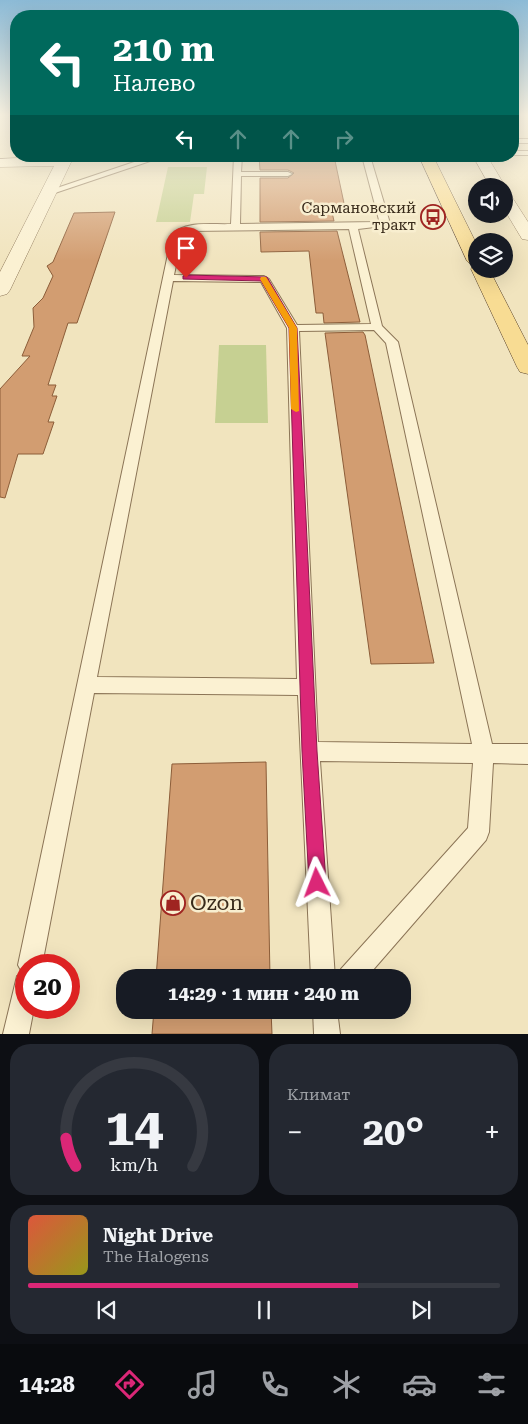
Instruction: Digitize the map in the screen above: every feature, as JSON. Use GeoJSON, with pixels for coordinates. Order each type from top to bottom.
{"type":"FeatureCollection","features":[{"type":"Feature","properties":{"kind":"main road"},"geometry":{"type":"LineString","coordinates":[[430,164],[468,244]]}},
{"type":"Feature","properties":{"kind":"main road"},"geometry":{"type":"LineString","coordinates":[[484,278],[528,367]]}},
{"type":"Feature","properties":{"kind":"street"},"geometry":{"type":"LineString","coordinates":[[0,290],[63,164]]}},
{"type":"Feature","properties":{"kind":"street"},"geometry":{"type":"LineString","coordinates":[[485,164],[492,178]]}},
{"type":"Feature","properties":{"kind":"street"},"geometry":{"type":"LineString","coordinates":[[513,211],[528,235]]}},
{"type":"Feature","properties":{"kind":"lane"},"geometry":{"type":"LineString","coordinates":[[50,192],[136,164]]}},
{"type":"Feature","properties":{"kind":"lane"},"geometry":{"type":"LineString","coordinates":[[235,226],[238,164]]}},
{"type":"Feature","properties":{"kind":"lane"},"geometry":{"type":"LineString","coordinates":[[32,954],[178,235],[181,231],[197,227],[377,225],[384,220],[368,164]]}},
{"type":"Feature","properties":{"kind":"lane"},"geometry":{"type":"LineString","coordinates":[[237,174],[288,174]]}},
{"type":"Feature","properties":{"kind":"lane"},"geometry":{"type":"LineString","coordinates":[[353,226],[377,327],[392,342],[484,754],[478,832],[358,969]]}},
{"type":"Feature","properties":{"kind":"lane"},"geometry":{"type":"LineString","coordinates":[[169,278],[264,279],[293,328],[309,751],[322,969]]}},
{"type":"Feature","properties":{"kind":"lane"},"geometry":{"type":"LineString","coordinates":[[293,328],[377,327]]}},
{"type":"Feature","properties":{"kind":"lane"},"geometry":{"type":"LineString","coordinates":[[87,685],[307,687]]}},
{"type":"Feature","properties":{"kind":"lane"},"geometry":{"type":"LineString","coordinates":[[309,751],[528,754]]}},
{"type":"Feature","properties":{"kind":"lane"},"geometry":{"type":"LineString","coordinates":[[16,1034],[19,1019]]}},
{"type":"Feature","properties":{"kind":"lane"},"geometry":{"type":"LineString","coordinates":[[326,1019],[327,1034]]}},
{"type":"Feature","properties":{"kind":"green space"},"geometry":{"type":"Polygon","coordinates":[[[168,167],[207,167],[204,194],[194,194],[190,222],[156,222],[168,167]]]}},
{"type":"Feature","properties":{"kind":"green space"},"geometry":{"type":"Polygon","coordinates":[[[219,345],[266,345],[268,423],[215,423],[219,345]]]}},
{"type":"Feature","properties":{"kind":"building"},"geometry":{"type":"Polygon","coordinates":[[[260,164],[336,164],[345,208],[331,208],[334,221],[260,222],[260,178],[288,178],[294,173],[288,170],[260,170],[260,164]]]}},
{"type":"Feature","properties":{"kind":"building"},"geometry":{"type":"Polygon","coordinates":[[[115,212],[77,323],[68,323],[48,385],[56,385],[52,396],[57,396],[48,422],[54,422],[43,454],[18,454],[5,498],[0,497],[0,389],[30,356],[22,356],[34,327],[33,308],[43,298],[53,276],[47,266],[53,262],[74,213],[115,212]]]}},
{"type":"Feature","properties":{"kind":"building"},"geometry":{"type":"Polygon","coordinates":[[[337,231],[360,322],[324,323],[323,313],[316,313],[309,251],[261,252],[260,232],[337,231]]]}},
{"type":"Feature","properties":{"kind":"building"},"geometry":{"type":"Polygon","coordinates":[[[363,332],[434,663],[371,664],[325,333],[363,332]]]}},
{"type":"Feature","properties":{"kind":"building"},"geometry":{"type":"Polygon","coordinates":[[[266,762],[270,969],[157,969],[172,764],[266,762]]]}},
{"type":"Feature","properties":{"kind":"building"},"geometry":{"type":"Polygon","coordinates":[[[153,1019],[271,1019],[272,1034],[152,1034],[153,1019]]]}},
{"type":"Feature","properties":{"kind":"slow traffic"},"geometry":{"type":"LineString","coordinates":[[264,279],[293,328],[296,409]]}},
{"type":"Feature","properties":{"kind":"place","name":"Сармановский тракт"},"geometry":{"type":"Point","coordinates":[433,217]}},
{"type":"Feature","properties":{"kind":"place","name":"Ozon"},"geometry":{"type":"Point","coordinates":[173,903]}},
{"type":"Feature","properties":{"kind":"route"},"geometry":{"type":"LineString","coordinates":[[186,278],[264,279],[293,328],[309,751],[317,883]]}}]}
